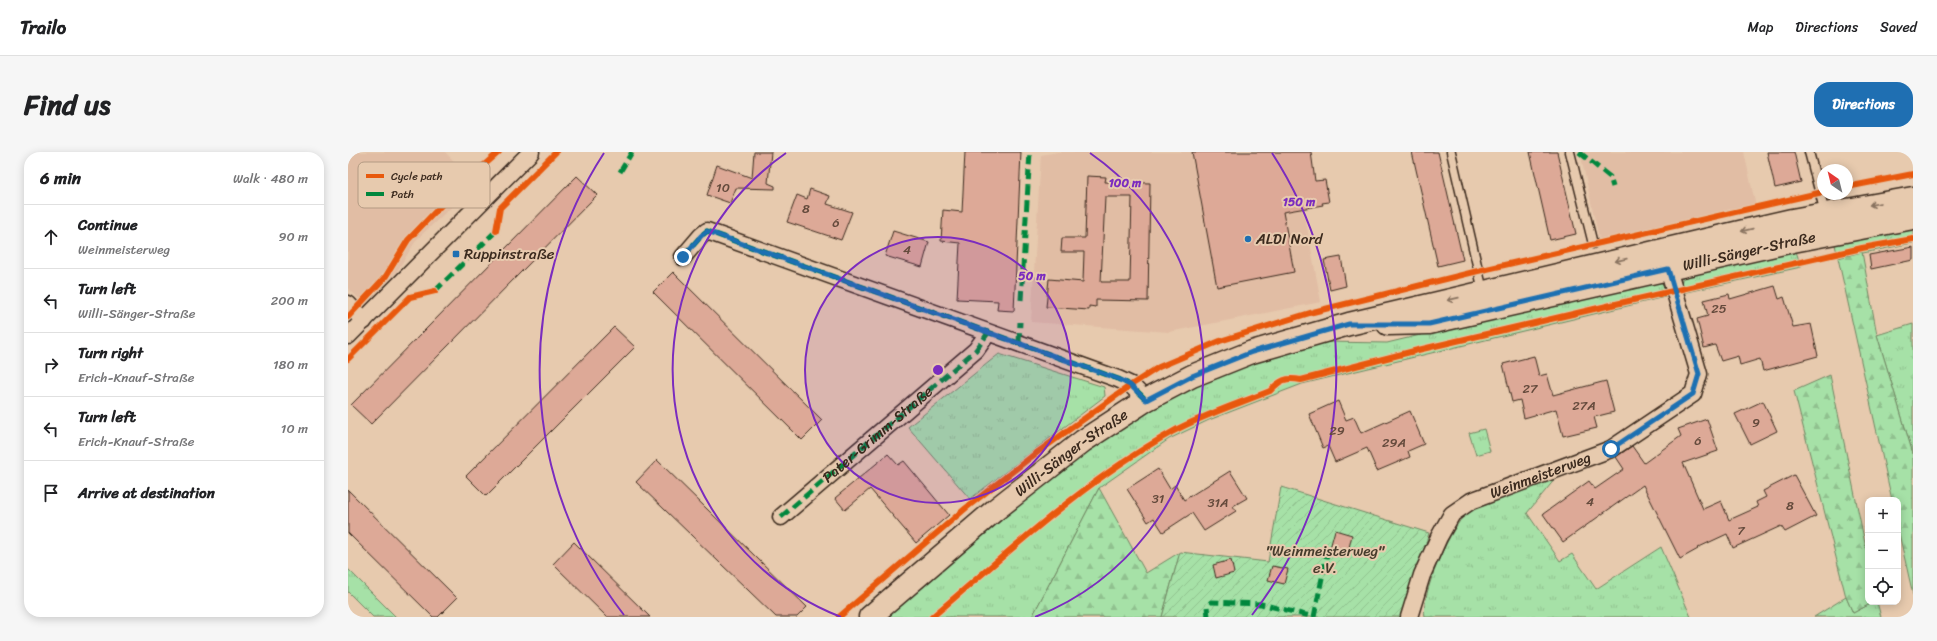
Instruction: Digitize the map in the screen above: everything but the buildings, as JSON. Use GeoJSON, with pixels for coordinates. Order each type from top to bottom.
{"type":"FeatureCollection","features":[{"type":"Feature","properties":{"kind":"main road","name":"Willi-Sänger-Straße"},"geometry":{"type":"LineString","coordinates":[[870,617],[995,510],[1084,441],[1146,400],[1192,376],[1252,352],[1349,324],[1825,214],[1913,198]]}},
{"type":"Feature","properties":{"kind":"main road","name":"Willi-Sänger-Straße"},"geometry":{"type":"LineString","coordinates":[[1349,324],[1429,324],[1813,237],[1913,218]]}},
{"type":"Feature","properties":{"kind":"street"},"geometry":{"type":"LineString","coordinates":[[490,192],[531,152]]}},
{"type":"Feature","properties":{"kind":"street"},"geometry":{"type":"LineString","coordinates":[[348,336],[474,208]]}},
{"type":"Feature","properties":{"kind":"street"},"geometry":{"type":"LineString","coordinates":[[683,257],[707,231],[988,333],[1019,342],[1118,379],[1130,385],[1146,400]]}},
{"type":"Feature","properties":{"kind":"street","name":"Weinmeisterweg"},"geometry":{"type":"LineString","coordinates":[[1409,617],[1422,575],[1439,537],[1452,514],[1471,501],[1611,449],[1693,394],[1699,374],[1668,269]]}},
{"type":"Feature","properties":{"kind":"street"},"geometry":{"type":"LineString","coordinates":[[348,304],[364,321]]}},
{"type":"Feature","properties":{"kind":"street","name":"Pater-Grimm-Straße"},"geometry":{"type":"LineString","coordinates":[[780,516],[976,350],[988,333]]}},
{"type":"Feature","properties":{"kind":"lane"},"geometry":{"type":"LineString","coordinates":[[1451,152],[1483,292]]}},
{"type":"Feature","properties":{"kind":"lane"},"geometry":{"type":"LineString","coordinates":[[1570,152],[1593,244]]}},
{"type":"Feature","properties":{"kind":"lane","name":"Willi-Sänger-Straße"},"geometry":{"type":"LineString","coordinates":[[1809,152],[1825,214]]}},
{"type":"Feature","properties":{"kind":"shaded area"},"geometry":{"type":"Polygon","coordinates":[[[348,152],[445,152],[455,162],[358,162],[358,208],[450,208],[417,239],[397,271],[365,305],[348,288],[348,152]]]}},
{"type":"Feature","properties":{"kind":"shaded area"},"geometry":{"type":"Polygon","coordinates":[[[1058,152],[1293,152],[1321,302],[1169,332],[1031,322],[1041,155],[1058,152]]]}},
{"type":"Feature","properties":{"kind":"shaded area"},"geometry":{"type":"Polygon","coordinates":[[[1580,152],[1744,152],[1756,207],[1600,243],[1580,152]]]}},
{"type":"Feature","properties":{"kind":"green space"},"geometry":{"type":"Polygon","coordinates":[[[1913,224],[1913,243],[1838,258],[1834,240],[1913,224]]]}},
{"type":"Feature","properties":{"kind":"green space"},"geometry":{"type":"Polygon","coordinates":[[[1795,248],[1801,267],[1682,293],[1681,284],[1683,276],[1795,248]]]}},
{"type":"Feature","properties":{"kind":"green space"},"geometry":{"type":"Polygon","coordinates":[[[1862,252],[1877,335],[1913,454],[1913,595],[1901,542],[1901,497],[1891,497],[1838,258],[1862,252]]]}},
{"type":"Feature","properties":{"kind":"green space"},"geometry":{"type":"Polygon","coordinates":[[[1649,280],[1662,283],[1669,296],[1302,384],[1209,420],[1169,439],[1099,488],[1032,617],[883,617],[968,543],[1114,430],[1175,393],[1261,357],[1326,342],[1387,343],[1649,280]]]}},
{"type":"Feature","properties":{"kind":"green space"},"geometry":{"type":"Polygon","coordinates":[[[1913,324],[1913,454],[1877,335],[1913,324]]]}},
{"type":"Feature","properties":{"kind":"green space"},"geometry":{"type":"Polygon","coordinates":[[[999,354],[1104,387],[1105,396],[970,499],[908,427],[999,354]]]}},
{"type":"Feature","properties":{"kind":"green space"},"geometry":{"type":"Polygon","coordinates":[[[1830,375],[1865,544],[1865,605],[1868,605],[1853,613],[1846,597],[1794,391],[1830,375]]]}},
{"type":"Feature","properties":{"kind":"green space"},"geometry":{"type":"Polygon","coordinates":[[[1484,429],[1490,451],[1476,455],[1469,433],[1484,429]]]}},
{"type":"Feature","properties":{"kind":"green space"},"geometry":{"type":"Polygon","coordinates":[[[1560,473],[1527,513],[1560,561],[1572,554],[1596,589],[1661,547],[1691,617],[1425,617],[1427,594],[1436,565],[1450,537],[1463,517],[1475,508],[1560,473]]]}},
{"type":"Feature","properties":{"kind":"green space","name":"\"Weinmeisterweg\" e.V."},"geometry":{"type":"Polygon","coordinates":[[[1281,487],[1429,533],[1404,617],[1162,617],[1180,552],[1268,562],[1281,487]]]}},
{"type":"Feature","properties":{"kind":"green space"},"geometry":{"type":"Polygon","coordinates":[[[1099,488],[1146,573],[1180,552],[1162,617],[1032,617],[1099,488]]]}},
{"type":"Feature","properties":{"kind":"green space"},"geometry":{"type":"Polygon","coordinates":[[[348,569],[396,617],[373,617],[348,592],[348,569]]]}},
{"type":"Feature","properties":{"kind":"green space"},"geometry":{"type":"Polygon","coordinates":[[[1846,597],[1853,613],[1868,605],[1878,605],[1881,617],[1814,617],[1846,597]]]}},
{"type":"Feature","properties":{"kind":"marked path"},"geometry":{"type":"LineString","coordinates":[[620,172],[632,152]]}},
{"type":"Feature","properties":{"kind":"marked path"},"geometry":{"type":"LineString","coordinates":[[1021,300],[1030,152]]}},
{"type":"Feature","properties":{"kind":"marked path"},"geometry":{"type":"LineString","coordinates":[[1579,152],[1610,177],[1613,187]]}},
{"type":"Feature","properties":{"kind":"marked path"},"geometry":{"type":"LineString","coordinates":[[435,291],[496,231]]}},
{"type":"Feature","properties":{"kind":"marked path"},"geometry":{"type":"LineString","coordinates":[[683,257],[707,231],[1118,379],[1131,385],[1146,400]]}},
{"type":"Feature","properties":{"kind":"marked path"},"geometry":{"type":"LineString","coordinates":[[1019,342],[1020,322]]}},
{"type":"Feature","properties":{"kind":"marked path"},"geometry":{"type":"LineString","coordinates":[[781,517],[976,350],[988,333]]}},
{"type":"Feature","properties":{"kind":"marked path"},"geometry":{"type":"LineString","coordinates":[[1314,617],[1328,549]]}},
{"type":"Feature","properties":{"kind":"marked path"},"geometry":{"type":"LineString","coordinates":[[1208,617],[1207,606],[1211,602],[1261,604],[1314,617]]}},
{"type":"Feature","properties":{"kind":"cycle path"},"geometry":{"type":"LineString","coordinates":[[488,162],[499,152]]}},
{"type":"Feature","properties":{"kind":"cycle path"},"geometry":{"type":"LineString","coordinates":[[496,231],[500,208],[556,152]]}},
{"type":"Feature","properties":{"kind":"cycle path"},"geometry":{"type":"LineString","coordinates":[[1853,186],[1913,174]]}},
{"type":"Feature","properties":{"kind":"cycle path"},"geometry":{"type":"LineString","coordinates":[[839,617],[966,508],[1031,457],[1131,385],[1159,367],[1220,341],[1313,312],[1478,271],[1817,193]]}},
{"type":"Feature","properties":{"kind":"cycle path"},"geometry":{"type":"LineString","coordinates":[[348,317],[386,276],[408,240],[439,208]]}},
{"type":"Feature","properties":{"kind":"cycle path"},"geometry":{"type":"LineString","coordinates":[[932,617],[1048,518],[1108,472],[1172,432],[1208,415],[1270,391],[1284,380],[1301,380],[1418,350],[1607,306],[1862,248],[1913,239]]}},
{"type":"Feature","properties":{"kind":"cycle path"},"geometry":{"type":"LineString","coordinates":[[348,359],[410,297],[435,291]]}},
{"type":"Feature","properties":{"kind":"place","name":"ALDI Nord"},"geometry":{"type":"Point","coordinates":[1248,239]}},
{"type":"Feature","properties":{"kind":"place","name":"Ruppinstraße"},"geometry":{"type":"Point","coordinates":[456,254]}},
{"type":"Feature","properties":{"kind":"route"},"geometry":{"type":"LineString","coordinates":[[683,257],[707,231],[988,333],[1019,342],[1118,379],[1130,385],[1146,400],[1192,376],[1252,352],[1316,332],[1349,324],[1429,324],[1668,269],[1699,374],[1693,394],[1611,449]]}}]}
